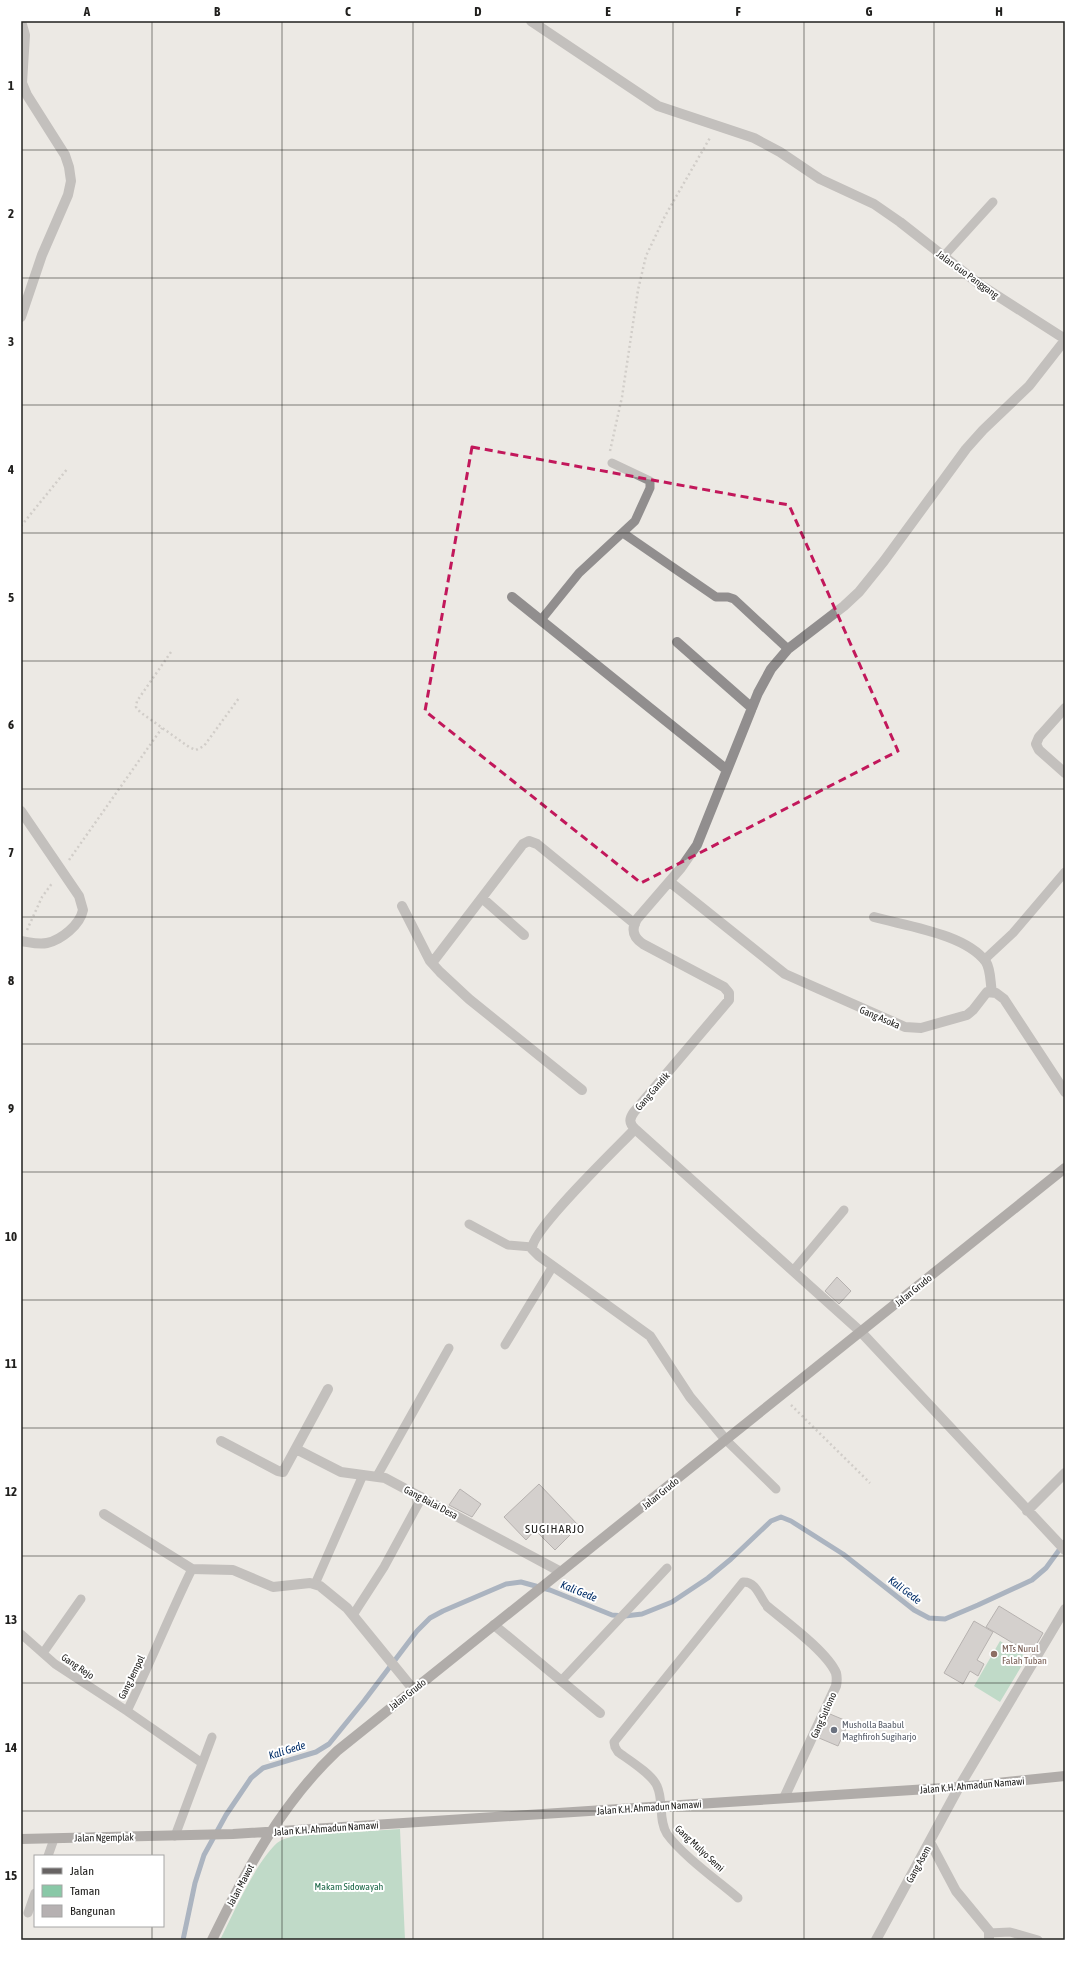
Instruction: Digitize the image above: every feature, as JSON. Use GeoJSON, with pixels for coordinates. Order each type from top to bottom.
{"type":"FeatureCollection","features":[{"type":"Feature","properties":{"kind":"street"},"geometry":{"type":"LineString","coordinates":[[21,21],[25,35],[22,83],[27,95],[65,155],[71,181],[68,195],[37,269],[21,317]]}},
{"type":"Feature","properties":{"kind":"street","name":"Jalan Guo Panggang"},"geometry":{"type":"LineString","coordinates":[[531,21],[658,106],[717,125],[768,145],[820,179],[874,204],[900,222],[985,288],[1065,340]]}},
{"type":"Feature","properties":{"kind":"street"},"geometry":{"type":"LineString","coordinates":[[432,963],[523,844],[529,841],[537,844],[635,924],[689,858],[697,844],[752,708],[771,669],[788,649],[844,606],[859,592],[884,561],[966,450],[983,430],[1029,386],[1065,340]]}},
{"type":"Feature","properties":{"kind":"street"},"geometry":{"type":"LineString","coordinates":[[512,597],[727,770]]}},
{"type":"Feature","properties":{"kind":"street"},"geometry":{"type":"LineString","coordinates":[[677,642],[752,708]]}},
{"type":"Feature","properties":{"kind":"street"},"geometry":{"type":"LineString","coordinates":[[1065,708],[1039,736],[1036,744],[1039,750],[1065,773]]}},
{"type":"Feature","properties":{"kind":"street"},"geometry":{"type":"LineString","coordinates":[[21,811],[82,901],[82,915],[77,923],[55,940],[42,944],[22,941]]}},
{"type":"Feature","properties":{"kind":"street","name":"Gang Asoka"},"geometry":{"type":"LineString","coordinates":[[670,882],[785,974],[905,1027],[921,1028],[966,1015],[973,1010],[985,994],[992,992]]}},
{"type":"Feature","properties":{"kind":"street"},"geometry":{"type":"LineString","coordinates":[[482,898],[524,935]]}},
{"type":"Feature","properties":{"kind":"street"},"geometry":{"type":"LineString","coordinates":[[402,906],[432,963],[469,999],[582,1090]]}},
{"type":"Feature","properties":{"kind":"street"},"geometry":{"type":"LineString","coordinates":[[874,917],[958,939],[984,960],[988,967],[992,992],[1004,999],[1065,1092]]}},
{"type":"Feature","properties":{"kind":"street","name":"Gang Gandik"},"geometry":{"type":"LineString","coordinates":[[635,924],[634,934],[638,940],[718,983],[726,989],[729,996],[726,1005],[634,1112],[630,1122],[635,1129]]}},
{"type":"Feature","properties":{"kind":"street"},"geometry":{"type":"LineString","coordinates":[[726,1440],[690,1397],[650,1336],[553,1266],[535,1252],[532,1247],[534,1240],[558,1210],[635,1129],[861,1332],[1065,1550]]}},
{"type":"Feature","properties":{"kind":"street","name":"Jalan Grudo"},"geometry":{"type":"LineString","coordinates":[[270,1832],[313,1776],[330,1757],[1065,1168]]}},
{"type":"Feature","properties":{"kind":"street"},"geometry":{"type":"LineString","coordinates":[[221,1441],[281,1472],[285,1470],[328,1389]]}},
{"type":"Feature","properties":{"kind":"street","name":"Gang Balai Desa"},"geometry":{"type":"LineString","coordinates":[[296,1449],[341,1472],[378,1476],[422,1497],[561,1572]]}},
{"type":"Feature","properties":{"kind":"street"},"geometry":{"type":"LineString","coordinates":[[1027,1511],[1065,1473]]}},
{"type":"Feature","properties":{"kind":"street"},"geometry":{"type":"LineString","coordinates":[[104,1514],[192,1569],[233,1570],[273,1586],[316,1584],[332,1594],[353,1614],[413,1689]]}},
{"type":"Feature","properties":{"kind":"street","name":"Gang Sutiono"},"geometry":{"type":"LineString","coordinates":[[768,1607],[814,1647],[832,1667],[837,1679],[836,1686],[784,1798]]}},
{"type":"Feature","properties":{"kind":"street","name":"Gang Asem"},"geometry":{"type":"LineString","coordinates":[[876,1940],[959,1787],[1065,1609]]}},
{"type":"Feature","properties":{"kind":"street"},"geometry":{"type":"LineString","coordinates":[[494,1625],[600,1713]]}},
{"type":"Feature","properties":{"kind":"street","name":"Jalan K.H. Ahmadun Namawi"},"geometry":{"type":"LineString","coordinates":[[186,1835],[270,1832],[959,1787],[1065,1776]]}},
{"type":"Feature","properties":{"kind":"street","name":"Jalan Mawot"},"geometry":{"type":"LineString","coordinates":[[212,1940],[247,1871],[270,1832]]}},
{"type":"Feature","properties":{"kind":"street","name":"Jalan Ngemplak"},"geometry":{"type":"LineString","coordinates":[[21,1839],[186,1835]]}},
{"type":"Feature","properties":{"kind":"street"},"geometry":{"type":"LineString","coordinates":[[930,1842],[956,1891],[989,1936]]}},
{"type":"Feature","properties":{"kind":"lane"},"geometry":{"type":"LineString","coordinates":[[943,256],[993,202]]}},
{"type":"Feature","properties":{"kind":"lane"},"geometry":{"type":"LineString","coordinates":[[541,620],[579,574],[637,518],[650,488],[650,482],[647,478],[612,463]]}},
{"type":"Feature","properties":{"kind":"lane"},"geometry":{"type":"LineString","coordinates":[[623,533],[716,597],[732,598],[788,649]]}},
{"type":"Feature","properties":{"kind":"lane"},"geometry":{"type":"LineString","coordinates":[[984,960],[1014,933],[1065,872]]}},
{"type":"Feature","properties":{"kind":"lane"},"geometry":{"type":"LineString","coordinates":[[793,1271],[844,1210]]}},
{"type":"Feature","properties":{"kind":"lane"},"geometry":{"type":"LineString","coordinates":[[469,1224],[508,1245],[532,1247]]}},
{"type":"Feature","properties":{"kind":"lane"},"geometry":{"type":"LineString","coordinates":[[505,1345],[553,1266]]}},
{"type":"Feature","properties":{"kind":"lane"},"geometry":{"type":"LineString","coordinates":[[378,1476],[449,1348]]}},
{"type":"Feature","properties":{"kind":"lane"},"geometry":{"type":"LineString","coordinates":[[726,1440],[776,1489]]}},
{"type":"Feature","properties":{"kind":"lane"},"geometry":{"type":"LineString","coordinates":[[316,1584],[363,1475]]}},
{"type":"Feature","properties":{"kind":"lane"},"geometry":{"type":"LineString","coordinates":[[353,1614],[384,1567],[422,1497]]}},
{"type":"Feature","properties":{"kind":"lane"},"geometry":{"type":"LineString","coordinates":[[561,1681],[667,1568]]}},
{"type":"Feature","properties":{"kind":"lane","name":"Gang Jempol"},"geometry":{"type":"LineString","coordinates":[[192,1569],[167,1620],[150,1665],[127,1711],[202,1763]]}},
{"type":"Feature","properties":{"kind":"lane","name":"Gang Mulyo Semi"},"geometry":{"type":"LineString","coordinates":[[738,1898],[671,1839],[664,1828],[658,1787],[654,1781],[618,1752],[615,1747],[615,1740],[743,1582],[749,1583],[755,1588],[768,1607]]}},
{"type":"Feature","properties":{"kind":"lane"},"geometry":{"type":"LineString","coordinates":[[43,1653],[81,1599]]}},
{"type":"Feature","properties":{"kind":"lane","name":"Gang Rejo"},"geometry":{"type":"LineString","coordinates":[[21,1634],[56,1664],[127,1711]]}},
{"type":"Feature","properties":{"kind":"lane"},"geometry":{"type":"LineString","coordinates":[[175,1836],[212,1737]]}},
{"type":"Feature","properties":{"kind":"lane"},"geometry":{"type":"LineString","coordinates":[[48,1855],[54,1839]]}},
{"type":"Feature","properties":{"kind":"lane"},"geometry":{"type":"LineString","coordinates":[[28,1913],[34,1895]]}},
{"type":"Feature","properties":{"kind":"lane"},"geometry":{"type":"LineString","coordinates":[[989,1936],[1010,1932],[1038,1940]]}},
{"type":"Feature","properties":{"kind":"path"},"geometry":{"type":"LineString","coordinates":[[612,463],[608,456],[622,397],[636,300],[643,268],[650,246],[665,216],[717,125]]}},
{"type":"Feature","properties":{"kind":"path"},"geometry":{"type":"LineString","coordinates":[[21,526],[68,468]]}},
{"type":"Feature","properties":{"kind":"path"},"geometry":{"type":"LineString","coordinates":[[171,652],[136,704],[140,712],[193,749],[199,749],[204,746],[239,698]]}},
{"type":"Feature","properties":{"kind":"path"},"geometry":{"type":"LineString","coordinates":[[22,941],[42,898],[162,728]]}},
{"type":"Feature","properties":{"kind":"path"},"geometry":{"type":"LineString","coordinates":[[781,1396],[870,1483]]}},
{"type":"Feature","properties":{"kind":"highlighted area"},"geometry":{"type":"Polygon","coordinates":[[[472,447],[789,505],[898,751],[641,883],[425,711],[472,447]]]}},
{"type":"Feature","properties":{"kind":"green space"},"geometry":{"type":"Polygon","coordinates":[[[1000,1641],[1027,1657],[1000,1702],[974,1686],[1000,1641]]]}},
{"type":"Feature","properties":{"kind":"green space","name":"Makam Sidowayah"},"geometry":{"type":"Polygon","coordinates":[[[400,1829],[405,1940],[220,1940],[253,1875],[277,1843],[294,1836],[400,1829]]]}},
{"type":"Feature","properties":{"kind":"building"},"geometry":{"type":"Polygon","coordinates":[[[837,1277],[851,1291],[839,1304],[825,1291],[837,1277]]]}},
{"type":"Feature","properties":{"kind":"building"},"geometry":{"type":"Polygon","coordinates":[[[539,1484],[579,1526],[555,1550],[535,1530],[526,1540],[504,1517],[539,1484]]]}},
{"type":"Feature","properties":{"kind":"building"},"geometry":{"type":"Polygon","coordinates":[[[460,1489],[481,1504],[472,1517],[449,1505],[460,1489]]]}},
{"type":"Feature","properties":{"kind":"building"},"geometry":{"type":"Polygon","coordinates":[[[999,1606],[1043,1633],[1031,1654],[986,1627],[999,1606]]]}},
{"type":"Feature","properties":{"kind":"building"},"geometry":{"type":"Polygon","coordinates":[[[974,1621],[993,1632],[977,1660],[984,1664],[978,1676],[970,1671],[963,1684],[944,1673],[974,1621]]]}},
{"type":"Feature","properties":{"kind":"building","name":"Musholla Baabul Maghfiroh Sugiharjo"},"geometry":{"type":"Polygon","coordinates":[[[830,1714],[849,1722],[838,1746],[819,1738],[830,1714]]]}},
{"type":"Feature","properties":{"kind":"waterway","name":"Kali Gede"},"geometry":{"type":"LineString","coordinates":[[183,1940],[195,1883],[204,1855],[226,1815],[251,1778],[263,1768],[316,1752],[329,1744],[417,1631],[430,1618],[443,1611],[506,1584],[521,1582],[550,1590],[612,1615],[625,1616],[642,1614],[672,1602],[708,1578],[731,1559],[771,1521],[781,1517],[791,1521],[843,1554],[914,1610],[929,1618],[945,1619],[1032,1580],[1046,1568],[1065,1542]]}},
{"type":"Feature","properties":{"kind":"place","name":"MTs Nurul Falah Tuban"},"geometry":{"type":"Point","coordinates":[994,1654]}},
{"type":"Feature","properties":{"kind":"place","name":"Musholla Baabul Maghfiroh Sugiharjo"},"geometry":{"type":"Point","coordinates":[834,1730]}},
{"type":"Feature","properties":{"kind":"district","name":"SUGIHARJO"},"geometry":{"type":"Point","coordinates":[555,1529]}}]}
